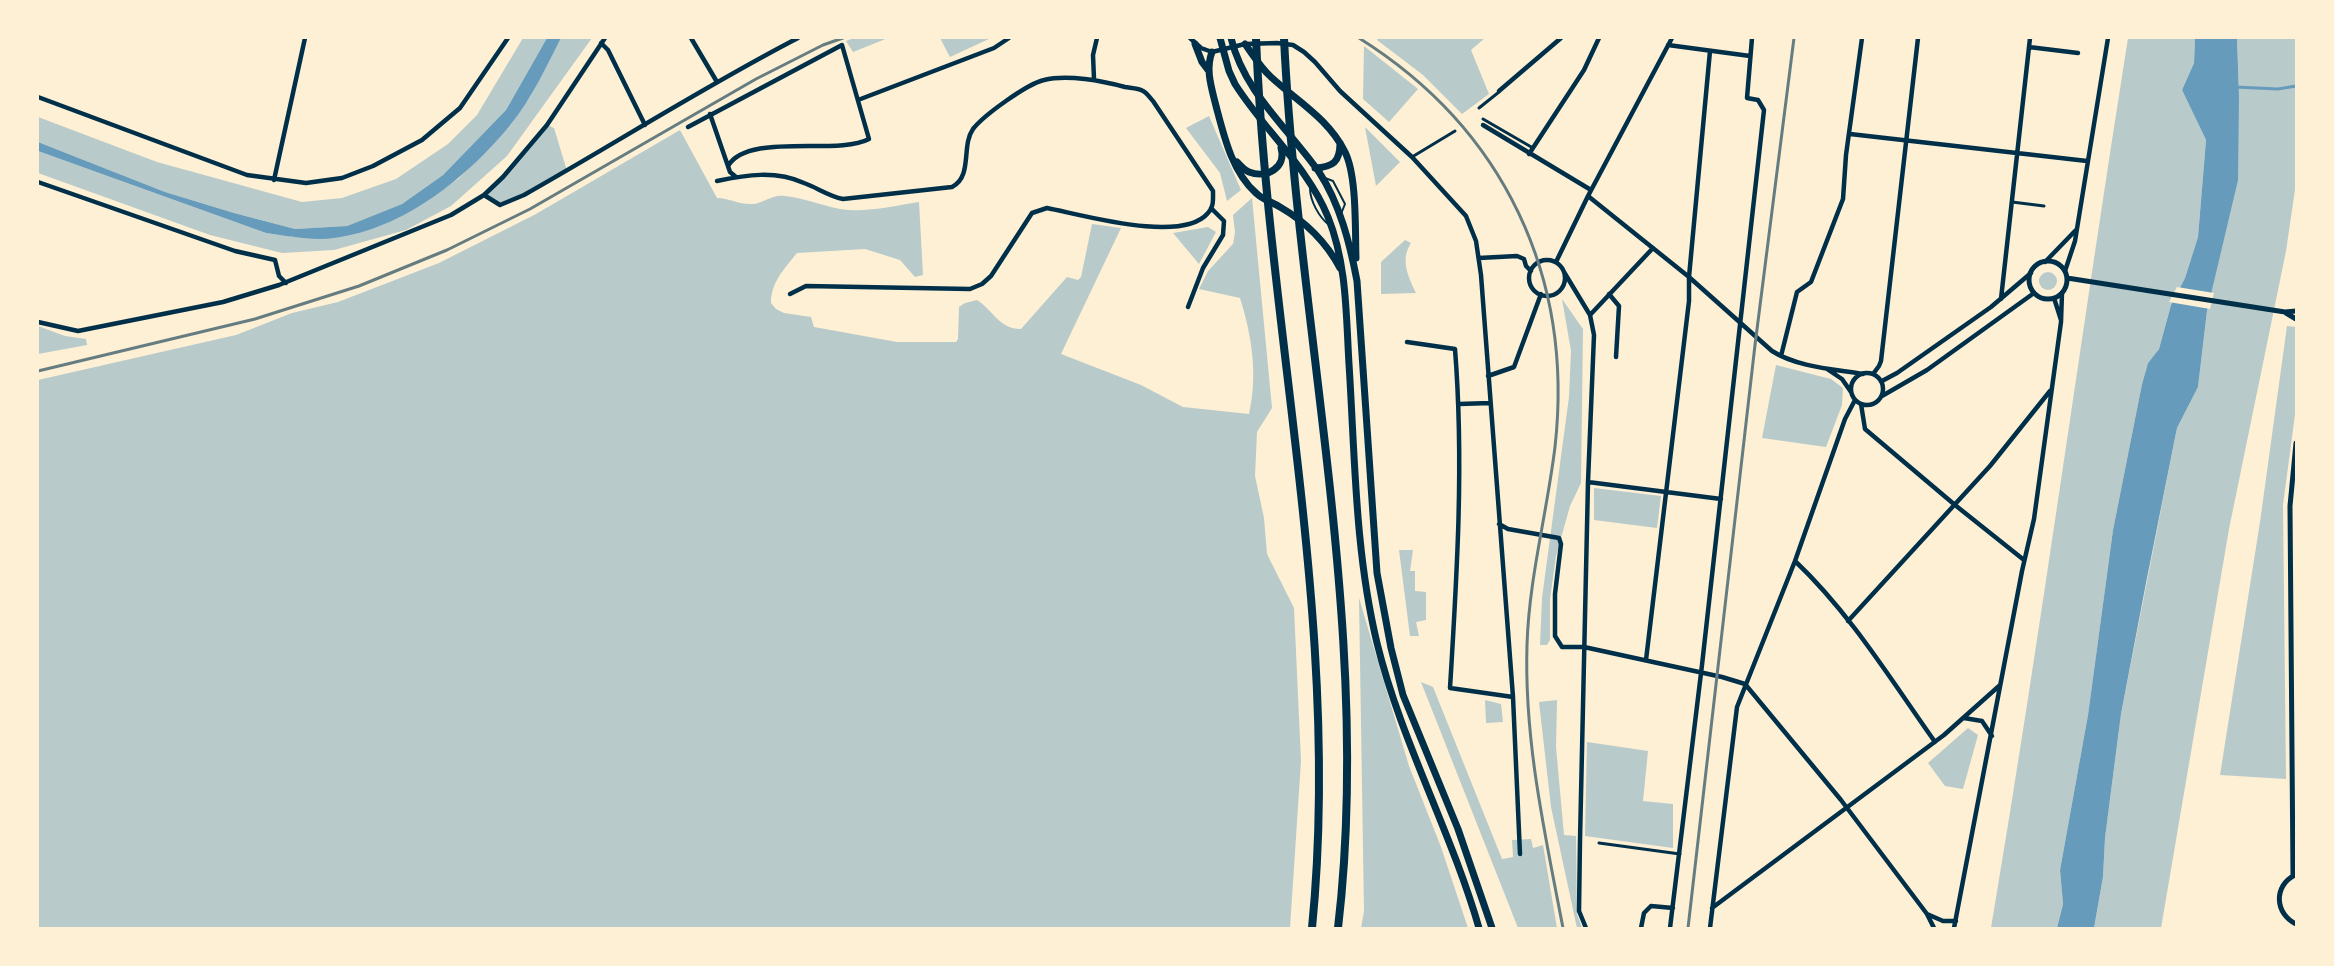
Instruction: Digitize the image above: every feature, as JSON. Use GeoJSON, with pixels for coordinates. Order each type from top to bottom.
{"type":"FeatureCollection","features":[{"type":"Feature","properties":{"kind":"highway"},"geometry":{"type":"LineString","coordinates":[[1220,38],[1229,70],[1242,95],[1310,183],[1333,228],[1343,273],[1364,581],[1392,697],[1448,837],[1479,928]]}},
{"type":"Feature","properties":{"kind":"highway"},"geometry":{"type":"LineString","coordinates":[[1231,38],[1251,85],[1322,178],[1340,216],[1350,246],[1357,281]]}},
{"type":"Feature","properties":{"kind":"highway"},"geometry":{"type":"LineString","coordinates":[[1284,38],[1293,168],[1342,619],[1348,789],[1346,847],[1338,928]]}},
{"type":"Feature","properties":{"kind":"highway"},"geometry":{"type":"LineString","coordinates":[[1193,41],[1208,70],[1222,129],[1240,174],[1254,191],[1282,208],[1316,235],[1328,247],[1343,273]]}},
{"type":"Feature","properties":{"kind":"highway"},"geometry":{"type":"LineString","coordinates":[[1253,55],[1256,41]]}},
{"type":"Feature","properties":{"kind":"highway"},"geometry":{"type":"LineString","coordinates":[[1256,41],[1259,104],[1272,249],[1308,548],[1319,696],[1319,812],[1312,928]]}},
{"type":"Feature","properties":{"kind":"highway"},"geometry":{"type":"LineString","coordinates":[[1245,44],[1268,74],[1325,122],[1340,143],[1348,160],[1353,190],[1377,573],[1391,648],[1403,695],[1458,829],[1492,928]]}},
{"type":"Feature","properties":{"kind":"highway"},"geometry":{"type":"LineString","coordinates":[[1208,70],[1212,52]]}},
{"type":"Feature","properties":{"kind":"highway"},"geometry":{"type":"LineString","coordinates":[[1315,168],[1334,164],[1340,155],[1340,143]]}},
{"type":"Feature","properties":{"kind":"highway"},"geometry":{"type":"LineString","coordinates":[[1233,158],[1248,172],[1268,173],[1280,165],[1282,153],[1280,144]]}},
{"type":"Feature","properties":{"kind":"street"},"geometry":{"type":"LineString","coordinates":[[274,180],[305,38]]}},
{"type":"Feature","properties":{"kind":"street"},"geometry":{"type":"LineString","coordinates":[[38,97],[247,175],[306,183],[342,178],[373,166],[422,140],[460,108],[508,38]]}},
{"type":"Feature","properties":{"kind":"street"},"geometry":{"type":"LineString","coordinates":[[38,322],[78,331],[223,302],[285,283],[451,215],[484,195],[503,177],[547,125],[605,38]]}},
{"type":"Feature","properties":{"kind":"street"},"geometry":{"type":"LineString","coordinates":[[691,38],[717,82]]}},
{"type":"Feature","properties":{"kind":"street"},"geometry":{"type":"LineString","coordinates":[[484,195],[500,206],[524,195],[717,82],[798,38]]}},
{"type":"Feature","properties":{"kind":"street"},"geometry":{"type":"LineString","coordinates":[[858,100],[994,48],[1009,38]]}},
{"type":"Feature","properties":{"kind":"street"},"geometry":{"type":"LineString","coordinates":[[1094,79],[1093,55],[1097,38]]}},
{"type":"Feature","properties":{"kind":"street"},"geometry":{"type":"LineString","coordinates":[[1479,108],[1561,38]]}},
{"type":"Feature","properties":{"kind":"street"},"geometry":{"type":"LineString","coordinates":[[1529,154],[1584,70],[1599,38]]}},
{"type":"Feature","properties":{"kind":"street"},"geometry":{"type":"LineString","coordinates":[[1556,262],[1591,190],[1672,38]]}},
{"type":"Feature","properties":{"kind":"street"},"geometry":{"type":"LineString","coordinates":[[1670,928],[1764,110],[1758,100],[1747,98],[1752,38]]}},
{"type":"Feature","properties":{"kind":"street"},"geometry":{"type":"LineString","coordinates":[[1781,356],[1797,292],[1811,282],[1843,199],[1862,38]]}},
{"type":"Feature","properties":{"kind":"street"},"geometry":{"type":"LineString","coordinates":[[1873,374],[1881,361],[1918,38]]}},
{"type":"Feature","properties":{"kind":"street"},"geometry":{"type":"LineString","coordinates":[[2001,299],[2030,38]]}},
{"type":"Feature","properties":{"kind":"street"},"geometry":{"type":"LineString","coordinates":[[1954,928],[2024,560],[2034,519],[2061,322],[2062,293],[2074,248],[2108,38]]}},
{"type":"Feature","properties":{"kind":"street"},"geometry":{"type":"LineString","coordinates":[[1193,41],[1212,52],[1256,41],[1293,45],[1304,52],[1340,91],[1412,157],[1466,216],[1476,241],[1479,258],[1513,697],[1520,854]]}},
{"type":"Feature","properties":{"kind":"street"},"geometry":{"type":"LineString","coordinates":[[602,43],[608,50],[645,125]]}},
{"type":"Feature","properties":{"kind":"street"},"geometry":{"type":"LineString","coordinates":[[688,127],[842,45],[869,138],[834,146],[793,145],[765,148],[734,159],[728,166]]}},
{"type":"Feature","properties":{"kind":"street"},"geometry":{"type":"LineString","coordinates":[[1668,45],[1750,56]]}},
{"type":"Feature","properties":{"kind":"street"},"geometry":{"type":"LineString","coordinates":[[2029,47],[2078,53]]}},
{"type":"Feature","properties":{"kind":"street"},"geometry":{"type":"LineString","coordinates":[[1646,660],[1689,301],[1689,277],[1710,51]]}},
{"type":"Feature","properties":{"kind":"street"},"geometry":{"type":"LineString","coordinates":[[717,181],[736,177],[781,175],[802,182],[826,195],[843,199],[952,187],[963,176],[967,144],[972,130],[1026,87],[1054,78],[1094,79],[1143,91],[1153,101],[1213,191],[1213,204],[1209,213],[1197,222],[1171,227],[1143,227],[1047,208],[1038,209],[1032,213],[992,276],[982,284],[970,289],[806,286],[790,294]]}},
{"type":"Feature","properties":{"kind":"street"},"geometry":{"type":"LineString","coordinates":[[710,114],[730,172],[736,177]]}},
{"type":"Feature","properties":{"kind":"street"},"geometry":{"type":"LineString","coordinates":[[1483,119],[1533,148]]}},
{"type":"Feature","properties":{"kind":"street"},"geometry":{"type":"LineString","coordinates":[[1484,125],[1591,190]]}},
{"type":"Feature","properties":{"kind":"street"},"geometry":{"type":"LineString","coordinates":[[1412,157],[1455,131]]}},
{"type":"Feature","properties":{"kind":"street"},"geometry":{"type":"LineString","coordinates":[[1850,134],[2087,161]]}},
{"type":"Feature","properties":{"kind":"street"},"geometry":{"type":"LineString","coordinates":[[38,182],[235,251],[274,261],[279,276],[285,283]]}},
{"type":"Feature","properties":{"kind":"street"},"geometry":{"type":"LineString","coordinates":[[1588,196],[1689,277],[1781,356],[1825,368],[1873,374],[1882,381],[1884,388],[1882,396]]}},
{"type":"Feature","properties":{"kind":"street"},"geometry":{"type":"LineString","coordinates":[[2012,202],[2044,206]]}},
{"type":"Feature","properties":{"kind":"street"},"geometry":{"type":"LineString","coordinates":[[1188,307],[1206,263],[1223,235],[1224,221],[1211,208]]}},
{"type":"Feature","properties":{"kind":"street"},"geometry":{"type":"LineString","coordinates":[[1882,381],[1897,374],[2001,299],[2037,266],[2045,262],[2076,230]]}},
{"type":"Feature","properties":{"kind":"street"},"geometry":{"type":"LineString","coordinates":[[1590,315],[1653,248]]}},
{"type":"Feature","properties":{"kind":"street"},"geometry":{"type":"LineString","coordinates":[[1479,258],[1517,256],[1524,259],[1531,271]]}},
{"type":"Feature","properties":{"kind":"street"},"geometry":{"type":"LineString","coordinates":[[1564,272],[1565,278],[1561,288],[1552,295],[1541,294],[1532,287],[1529,277],[1533,266],[1541,261],[1556,262],[1564,272],[1590,315],[1594,335],[1588,482],[1580,911],[1586,928]]}},
{"type":"Feature","properties":{"kind":"street"},"geometry":{"type":"LineString","coordinates":[[2045,262],[2056,263],[2066,275],[2080,280],[2285,312],[2296,311]]}},
{"type":"Feature","properties":{"kind":"street"},"geometry":{"type":"LineString","coordinates":[[2031,273],[2029,280],[2034,293],[2047,299],[2062,293]]}},
{"type":"Feature","properties":{"kind":"street"},"geometry":{"type":"LineString","coordinates":[[1825,368],[1842,379],[1855,400],[1861,404],[1872,405],[1882,396],[1903,386],[1927,370],[2034,293]]}},
{"type":"Feature","properties":{"kind":"street"},"geometry":{"type":"LineString","coordinates":[[1488,376],[1514,367],[1541,294]]}},
{"type":"Feature","properties":{"kind":"street"},"geometry":{"type":"LineString","coordinates":[[1609,294],[1619,306],[1616,357]]}},
{"type":"Feature","properties":{"kind":"street"},"geometry":{"type":"LineString","coordinates":[[2054,298],[2061,322]]}},
{"type":"Feature","properties":{"kind":"street"},"geometry":{"type":"LineString","coordinates":[[2285,312],[2296,319]]}},
{"type":"Feature","properties":{"kind":"street"},"geometry":{"type":"LineString","coordinates":[[1407,342],[1455,349],[1459,404],[1459,541],[1450,688],[1513,697]]}},
{"type":"Feature","properties":{"kind":"street"},"geometry":{"type":"LineString","coordinates":[[1852,394],[1852,384],[1863,374]]}},
{"type":"Feature","properties":{"kind":"street"},"geometry":{"type":"LineString","coordinates":[[1848,621],[1955,505],[2051,390]]}},
{"type":"Feature","properties":{"kind":"street"},"geometry":{"type":"LineString","coordinates":[[1710,928],[1737,707],[1855,400]]}},
{"type":"Feature","properties":{"kind":"street"},"geometry":{"type":"LineString","coordinates":[[1459,404],[1490,403]]}},
{"type":"Feature","properties":{"kind":"street"},"geometry":{"type":"LineString","coordinates":[[1861,404],[1865,429],[2024,560]]}},
{"type":"Feature","properties":{"kind":"street"},"geometry":{"type":"LineString","coordinates":[[2294,928],[2279,906],[2279,894],[2284,883],[2295,875],[2290,506],[2296,444]]}},
{"type":"Feature","properties":{"kind":"street"},"geometry":{"type":"LineString","coordinates":[[1588,482],[1721,499]]}},
{"type":"Feature","properties":{"kind":"street"},"geometry":{"type":"LineString","coordinates":[[1499,524],[1508,529],[1559,538],[1561,544],[1555,594],[1555,636],[1562,647],[1584,647],[1745,684],[1847,809],[1927,914],[1934,928]]}},
{"type":"Feature","properties":{"kind":"street"},"geometry":{"type":"LineString","coordinates":[[1795,561],[1813,578],[1848,621],[1935,742]]}},
{"type":"Feature","properties":{"kind":"street"},"geometry":{"type":"LineString","coordinates":[[1712,908],[1935,742],[2000,686]]}},
{"type":"Feature","properties":{"kind":"street"},"geometry":{"type":"LineString","coordinates":[[1964,718],[1983,721],[1992,736]]}},
{"type":"Feature","properties":{"kind":"street"},"geometry":{"type":"LineString","coordinates":[[2293,837],[2296,844]]}},
{"type":"Feature","properties":{"kind":"street"},"geometry":{"type":"LineString","coordinates":[[1599,843],[1680,854]]}},
{"type":"Feature","properties":{"kind":"street"},"geometry":{"type":"LineString","coordinates":[[1641,928],[1644,913],[1651,906],[1673,908]]}},
{"type":"Feature","properties":{"kind":"street"},"geometry":{"type":"LineString","coordinates":[[1927,914],[1943,921],[1956,921]]}},
{"type":"Feature","properties":{"kind":"street"},"geometry":{"type":"LineString","coordinates":[[2289,920],[2296,924]]}},
{"type":"Feature","properties":{"kind":"shaded area"},"geometry":{"type":"Polygon","coordinates":[[[523,38],[547,38],[506,110],[443,175],[402,204],[347,226],[295,229],[234,213],[165,192],[38,142],[38,117],[157,162],[302,202],[342,198],[396,179],[448,144],[477,115],[523,38]]]}},
{"type":"Feature","properties":{"kind":"shaded area"},"geometry":{"type":"Polygon","coordinates":[[[561,38],[592,38],[507,156],[451,206],[406,230],[334,250],[282,253],[210,235],[38,173],[38,151],[266,233],[303,238],[391,221],[458,179],[511,124],[530,97],[561,38]]]}},
{"type":"Feature","properties":{"kind":"shaded area"},"geometry":{"type":"Polygon","coordinates":[[[854,38],[888,38],[853,52],[846,41],[854,38]]]}},
{"type":"Feature","properties":{"kind":"shaded area"},"geometry":{"type":"Polygon","coordinates":[[[940,38],[991,38],[950,57],[940,38]]]}},
{"type":"Feature","properties":{"kind":"shaded area"},"geometry":{"type":"Polygon","coordinates":[[[1378,38],[1485,38],[1471,50],[1489,94],[1462,114],[1423,75],[1377,40],[1378,38]]]}},
{"type":"Feature","properties":{"kind":"shaded area"},"geometry":{"type":"Polygon","coordinates":[[[2128,38],[2195,38],[2194,63],[2182,90],[2206,140],[2198,237],[2185,278],[2171,305],[2159,349],[2148,363],[2142,384],[2113,530],[2088,715],[2060,870],[2063,904],[2057,928],[1991,928],[2027,706],[2128,38]]]}},
{"type":"Feature","properties":{"kind":"shaded area"},"geometry":{"type":"Polygon","coordinates":[[[2237,38],[2296,38],[2296,183],[2286,251],[2229,529],[2161,928],[2094,928],[2103,877],[2105,838],[2121,714],[2177,428],[2198,387],[2239,96],[2237,38]]]}},
{"type":"Feature","properties":{"kind":"shaded area"},"geometry":{"type":"Polygon","coordinates":[[[1364,46],[1418,89],[1389,122],[1363,99],[1364,46]]]}},
{"type":"Feature","properties":{"kind":"shaded area"},"geometry":{"type":"Polygon","coordinates":[[[1209,116],[1241,190],[1227,201],[1220,173],[1186,128],[1209,116]]]}},
{"type":"Feature","properties":{"kind":"shaded area"},"geometry":{"type":"Polygon","coordinates":[[[547,125],[554,128],[567,171],[500,205],[484,195],[547,125]]]}},
{"type":"Feature","properties":{"kind":"shaded area"},"geometry":{"type":"Polygon","coordinates":[[[1365,127],[1400,162],[1376,186],[1365,127]]]}},
{"type":"Feature","properties":{"kind":"shaded area"},"geometry":{"type":"Polygon","coordinates":[[[680,130],[717,198],[753,204],[776,196],[785,196],[850,210],[919,202],[923,275],[915,277],[900,260],[865,249],[797,253],[773,288],[771,303],[784,313],[811,317],[814,327],[897,342],[956,342],[959,307],[977,300],[1007,326],[1021,329],[1067,277],[1078,280],[1081,277],[1092,224],[1121,228],[1061,354],[1141,385],[1183,407],[1249,414],[1253,385],[1252,356],[1248,327],[1240,298],[1199,289],[1208,271],[1233,244],[1235,232],[1233,215],[1252,198],[1272,408],[1257,432],[1255,476],[1264,518],[1267,554],[1294,608],[1301,761],[1290,928],[38,928],[38,380],[236,335],[292,313],[338,302],[439,263],[536,214],[680,130]]]}},
{"type":"Feature","properties":{"kind":"shaded area"},"geometry":{"type":"Polygon","coordinates":[[[1208,227],[1216,232],[1199,264],[1173,233],[1208,227]]]}},
{"type":"Feature","properties":{"kind":"shaded area"},"geometry":{"type":"Polygon","coordinates":[[[1405,240],[1411,243],[1406,262],[1416,293],[1381,294],[1381,262],[1405,240]]]}},
{"type":"Feature","properties":{"kind":"shaded area"},"geometry":{"type":"Polygon","coordinates":[[[2044,272],[2052,272],[2057,277],[2055,288],[2044,290],[2039,285],[2039,277],[2044,272]]]}},
{"type":"Feature","properties":{"kind":"shaded area"},"geometry":{"type":"Polygon","coordinates":[[[1562,299],[1583,329],[1581,483],[1570,506],[1556,556],[1550,599],[1550,640],[1547,645],[1540,645],[1542,598],[1569,397],[1571,351],[1562,299]]]}},
{"type":"Feature","properties":{"kind":"shaded area"},"geometry":{"type":"Polygon","coordinates":[[[38,326],[65,336],[86,339],[87,345],[38,354],[38,326]]]}},
{"type":"Feature","properties":{"kind":"shaded area"},"geometry":{"type":"Polygon","coordinates":[[[2287,326],[2296,327],[2296,407],[2283,505],[2286,779],[2220,775],[2260,522],[2287,326]]]}},
{"type":"Feature","properties":{"kind":"shaded area"},"geometry":{"type":"Polygon","coordinates":[[[1776,365],[1831,379],[1843,388],[1842,405],[1826,447],[1762,438],[1776,365]]]}},
{"type":"Feature","properties":{"kind":"shaded area"},"geometry":{"type":"Polygon","coordinates":[[[1594,488],[1661,496],[1657,528],[1594,520],[1594,488]]]}},
{"type":"Feature","properties":{"kind":"shaded area"},"geometry":{"type":"Polygon","coordinates":[[[1399,550],[1413,550],[1410,571],[1415,571],[1415,591],[1426,592],[1426,620],[1416,622],[1419,636],[1410,636],[1399,550]]]}},
{"type":"Feature","properties":{"kind":"shaded area"},"geometry":{"type":"Polygon","coordinates":[[[1359,598],[1409,766],[1441,847],[1468,928],[1361,928],[1364,911],[1359,598]]]}},
{"type":"Feature","properties":{"kind":"shaded area"},"geometry":{"type":"Polygon","coordinates":[[[1421,682],[1433,687],[1502,859],[1513,857],[1512,840],[1531,839],[1533,848],[1543,845],[1557,928],[1518,928],[1421,682]]]}},
{"type":"Feature","properties":{"kind":"shaded area"},"geometry":{"type":"Polygon","coordinates":[[[1485,700],[1501,704],[1503,722],[1486,723],[1485,700]]]}},
{"type":"Feature","properties":{"kind":"shaded area"},"geometry":{"type":"Polygon","coordinates":[[[1557,700],[1556,747],[1564,835],[1576,836],[1577,914],[1582,928],[1577,928],[1551,807],[1539,702],[1557,700]]]}},
{"type":"Feature","properties":{"kind":"shaded area"},"geometry":{"type":"Polygon","coordinates":[[[1968,728],[1978,735],[1963,789],[1945,786],[1928,763],[1968,728]]]}},
{"type":"Feature","properties":{"kind":"shaded area"},"geometry":{"type":"Polygon","coordinates":[[[1587,742],[1648,751],[1643,801],[1673,804],[1673,848],[1585,836],[1587,742]]]}},
{"type":"Feature","properties":{"kind":"water"},"geometry":{"type":"Polygon","coordinates":[[[547,38],[561,38],[526,104],[494,144],[455,181],[433,198],[385,224],[360,233],[317,239],[266,233],[38,151],[38,142],[165,192],[295,229],[347,226],[402,204],[443,175],[506,110],[547,38]]]}},
{"type":"Feature","properties":{"kind":"water"},"geometry":{"type":"Polygon","coordinates":[[[2195,38],[2237,38],[2238,180],[2207,311],[2198,387],[2177,428],[2146,583],[2121,714],[2105,838],[2103,877],[2094,928],[2057,928],[2063,904],[2060,870],[2088,715],[2113,530],[2142,384],[2148,363],[2159,349],[2171,305],[2185,278],[2198,237],[2206,140],[2182,90],[2194,63],[2195,38]]]}},
{"type":"Feature","properties":{"kind":"pier"},"geometry":{"type":"Polygon","coordinates":[[[2177,287],[2214,293],[2210,309],[2169,302],[2177,287]]]}},
{"type":"Feature","properties":{"kind":"waterway"},"geometry":{"type":"LineString","coordinates":[[2235,87],[2278,89],[2296,86]]}},
{"type":"Feature","properties":{"kind":"railway"},"geometry":{"type":"LineString","coordinates":[[38,371],[255,319],[359,286],[447,250],[530,209],[756,79],[823,45],[843,38]]}},
{"type":"Feature","properties":{"kind":"railway"},"geometry":{"type":"LineString","coordinates":[[1359,38],[1410,75],[1453,116],[1490,163],[1518,213],[1540,267],[1553,324],[1558,384],[1552,472],[1528,620],[1527,681],[1537,787],[1563,928]]}},
{"type":"Feature","properties":{"kind":"railway"},"geometry":{"type":"LineString","coordinates":[[1688,928],[1755,345],[1794,38]]}}]}
